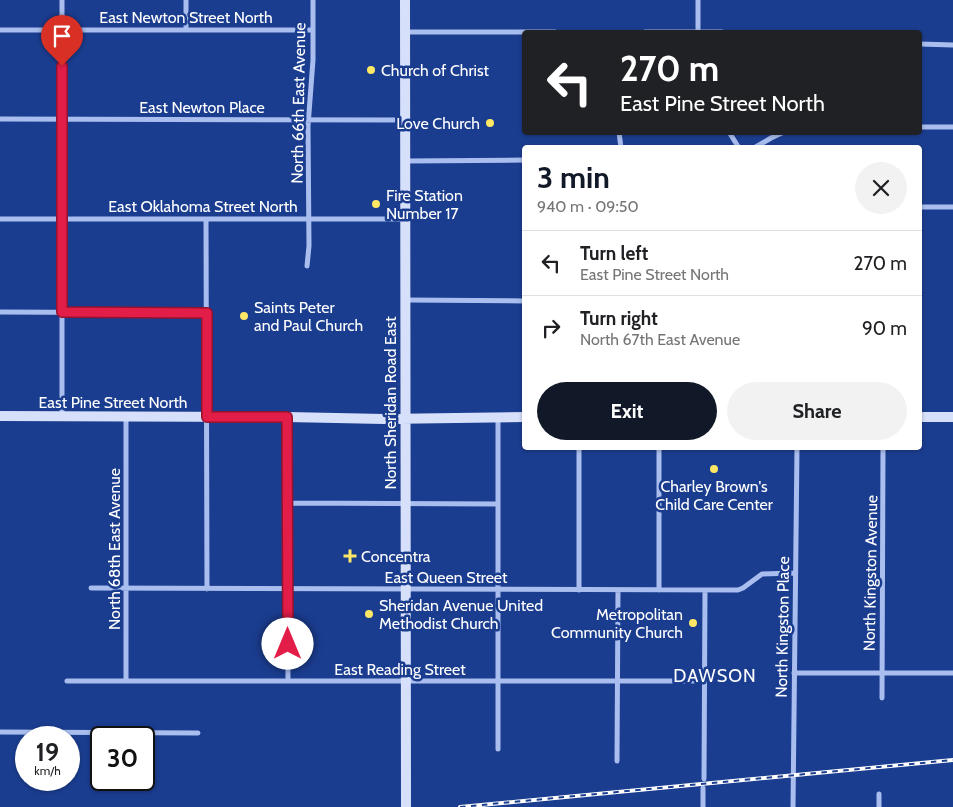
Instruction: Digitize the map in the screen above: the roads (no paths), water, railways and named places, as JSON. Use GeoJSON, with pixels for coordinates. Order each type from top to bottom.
{"type":"FeatureCollection","features":[{"type":"Feature","properties":{"kind":"main road","name":"North Sheridan Road East"},"geometry":{"type":"LineString","coordinates":[[405,0],[406,807]]}},
{"type":"Feature","properties":{"kind":"main road","name":"East Pine Street North"},"geometry":{"type":"LineString","coordinates":[[0,416],[345,419],[522,417]]}},
{"type":"Feature","properties":{"kind":"main road"},"geometry":{"type":"LineString","coordinates":[[922,417],[953,418]]}},
{"type":"Feature","properties":{"kind":"street"},"geometry":{"type":"LineString","coordinates":[[62,0],[62,416]]}},
{"type":"Feature","properties":{"kind":"street"},"geometry":{"type":"LineString","coordinates":[[186,0],[186,29]]}},
{"type":"Feature","properties":{"kind":"street","name":"North 66th East Avenue"},"geometry":{"type":"LineString","coordinates":[[307,266],[309,246],[309,120],[313,0]]}},
{"type":"Feature","properties":{"kind":"street"},"geometry":{"type":"LineString","coordinates":[[698,0],[698,30]]}},
{"type":"Feature","properties":{"kind":"street","name":"East Newton Street North"},"geometry":{"type":"LineString","coordinates":[[0,30],[313,30]]}},
{"type":"Feature","properties":{"kind":"street"},"geometry":{"type":"LineString","coordinates":[[405,32],[522,32]]}},
{"type":"Feature","properties":{"kind":"street"},"geometry":{"type":"LineString","coordinates":[[922,44],[953,45]]}},
{"type":"Feature","properties":{"kind":"street","name":"East Newton Place"},"geometry":{"type":"LineString","coordinates":[[0,119],[405,120]]}},
{"type":"Feature","properties":{"kind":"street"},"geometry":{"type":"LineString","coordinates":[[922,127],[953,127]]}},
{"type":"Feature","properties":{"kind":"street"},"geometry":{"type":"LineString","coordinates":[[759,145],[778,135]]}},
{"type":"Feature","properties":{"kind":"street"},"geometry":{"type":"LineString","coordinates":[[405,161],[522,160]]}},
{"type":"Feature","properties":{"kind":"street"},"geometry":{"type":"LineString","coordinates":[[922,207],[953,207]]}},
{"type":"Feature","properties":{"kind":"street","name":"East Oklahoma Street North"},"geometry":{"type":"LineString","coordinates":[[0,218],[405,219]]}},
{"type":"Feature","properties":{"kind":"street"},"geometry":{"type":"LineString","coordinates":[[206,218],[207,589]]}},
{"type":"Feature","properties":{"kind":"street"},"geometry":{"type":"LineString","coordinates":[[405,300],[522,301]]}},
{"type":"Feature","properties":{"kind":"street"},"geometry":{"type":"LineString","coordinates":[[0,312],[207,313]]}},
{"type":"Feature","properties":{"kind":"street","name":"North 68th East Avenue"},"geometry":{"type":"LineString","coordinates":[[126,417],[126,681]]}},
{"type":"Feature","properties":{"kind":"street"},"geometry":{"type":"LineString","coordinates":[[287,417],[288,681]]}},
{"type":"Feature","properties":{"kind":"street"},"geometry":{"type":"LineString","coordinates":[[498,417],[498,749]]}},
{"type":"Feature","properties":{"kind":"street"},"geometry":{"type":"LineString","coordinates":[[579,450],[579,590]]}},
{"type":"Feature","properties":{"kind":"street"},"geometry":{"type":"LineString","coordinates":[[659,590],[660,450]]}},
{"type":"Feature","properties":{"kind":"street","name":"North Kingston Place"},"geometry":{"type":"LineString","coordinates":[[793,807],[796,450]]}},
{"type":"Feature","properties":{"kind":"street","name":"North Kingston Avenue"},"geometry":{"type":"LineString","coordinates":[[882,698],[884,450]]}},
{"type":"Feature","properties":{"kind":"street"},"geometry":{"type":"LineString","coordinates":[[288,503],[498,504]]}},
{"type":"Feature","properties":{"kind":"street","name":"East Queen Street"},"geometry":{"type":"LineString","coordinates":[[91,588],[740,590],[762,574],[795,573]]}},
{"type":"Feature","properties":{"kind":"street"},"geometry":{"type":"LineString","coordinates":[[618,590],[618,761]]}},
{"type":"Feature","properties":{"kind":"street"},"geometry":{"type":"LineString","coordinates":[[704,779],[705,590]]}},
{"type":"Feature","properties":{"kind":"street"},"geometry":{"type":"LineString","coordinates":[[794,673],[953,673]]}},
{"type":"Feature","properties":{"kind":"street","name":"East Reading Street"},"geometry":{"type":"LineString","coordinates":[[67,681],[704,682]]}},
{"type":"Feature","properties":{"kind":"street"},"geometry":{"type":"LineString","coordinates":[[0,732],[198,733]]}},
{"type":"Feature","properties":{"kind":"street"},"geometry":{"type":"LineString","coordinates":[[703,788],[703,807]]}},
{"type":"Feature","properties":{"kind":"street"},"geometry":{"type":"LineString","coordinates":[[879,794],[879,807]]}},
{"type":"Feature","properties":{"kind":"railway"},"geometry":{"type":"LineString","coordinates":[[460,807],[953,760]]}},
{"type":"Feature","properties":{"kind":"place","name":"Church of Christ"},"geometry":{"type":"Point","coordinates":[371,70]}},
{"type":"Feature","properties":{"kind":"place","name":"Love Church"},"geometry":{"type":"Point","coordinates":[490,123]}},
{"type":"Feature","properties":{"kind":"place","name":"Fire Station Number 17"},"geometry":{"type":"Point","coordinates":[376,204]}},
{"type":"Feature","properties":{"kind":"place","name":"Saints Peter and Paul Church"},"geometry":{"type":"Point","coordinates":[244,316]}},
{"type":"Feature","properties":{"kind":"place","name":"Charley Brown's Child Care Center"},"geometry":{"type":"Point","coordinates":[714,469]}},
{"type":"Feature","properties":{"kind":"place","name":"Concentra"},"geometry":{"type":"Point","coordinates":[350,556]}},
{"type":"Feature","properties":{"kind":"place","name":"Sheridan Avenue United Methodist Church"},"geometry":{"type":"Point","coordinates":[369,614]}},
{"type":"Feature","properties":{"kind":"place","name":"Metropolitan Community Church"},"geometry":{"type":"Point","coordinates":[693,623]}},
{"type":"Feature","properties":{"kind":"district","name":"DAWSON"},"geometry":{"type":"Point","coordinates":[715,676]}}]}
